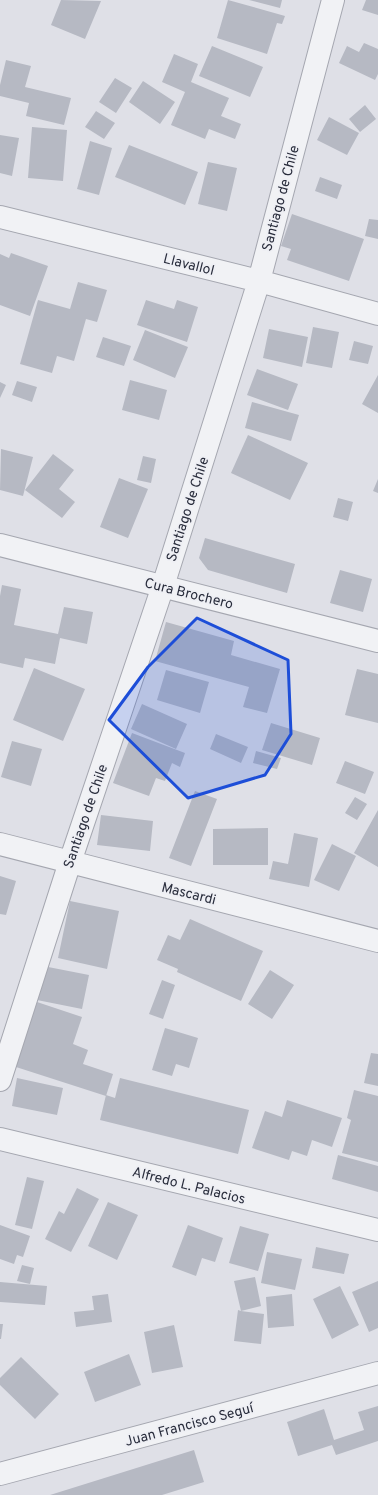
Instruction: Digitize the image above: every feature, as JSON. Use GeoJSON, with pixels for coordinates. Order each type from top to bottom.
{"type":"FeatureCollection","features":[{"type":"Feature","properties":{"kind":"street","name":"Santiago de Chile"},"geometry":{"type":"LineString","coordinates":[[0,1080],[70,862],[163,586],[259,281],[333,0]]}},
{"type":"Feature","properties":{"kind":"street","name":"Llavallol"},"geometry":{"type":"LineString","coordinates":[[0,217],[259,281],[378,314]]}},
{"type":"Feature","properties":{"kind":"street","name":"Cura Brochero"},"geometry":{"type":"LineString","coordinates":[[0,545],[378,641]]}},
{"type":"Feature","properties":{"kind":"street","name":"Mascardi"},"geometry":{"type":"LineString","coordinates":[[0,844],[378,942]]}},
{"type":"Feature","properties":{"kind":"street","name":"Alfredo L. Palacios"},"geometry":{"type":"LineString","coordinates":[[0,1139],[378,1230]]}},
{"type":"Feature","properties":{"kind":"street","name":"Juan Francisco Seguí"},"geometry":{"type":"LineString","coordinates":[[0,1474],[378,1373]]}},
{"type":"Feature","properties":{"kind":"highlighted area"},"geometry":{"type":"Polygon","coordinates":[[[197,618],[288,660],[291,734],[265,775],[188,798],[109,720],[148,667],[197,618]]]}},
{"type":"Feature","properties":{"kind":"building"},"geometry":{"type":"Polygon","coordinates":[[[61,0],[101,1],[85,39],[51,25],[61,0]]]}},
{"type":"Feature","properties":{"kind":"building"},"geometry":{"type":"Polygon","coordinates":[[[228,0],[285,16],[282,24],[277,23],[267,54],[217,38],[228,0]]]}},
{"type":"Feature","properties":{"kind":"building"},"geometry":{"type":"Polygon","coordinates":[[[249,0],[282,0],[280,8],[249,0]]]}},
{"type":"Feature","properties":{"kind":"building"},"geometry":{"type":"Polygon","coordinates":[[[366,0],[378,0],[378,15],[362,10],[366,0]]]}},
{"type":"Feature","properties":{"kind":"building"},"geometry":{"type":"Polygon","coordinates":[[[364,43],[378,49],[378,74],[375,80],[339,63],[347,46],[359,52],[364,43]]]}},
{"type":"Feature","properties":{"kind":"building"},"geometry":{"type":"Polygon","coordinates":[[[212,46],[263,67],[250,97],[199,76],[212,46]]]}},
{"type":"Feature","properties":{"kind":"building"},"geometry":{"type":"Polygon","coordinates":[[[174,54],[198,64],[191,82],[229,98],[221,116],[241,124],[235,139],[209,129],[205,139],[171,125],[185,92],[162,82],[174,54]]]}},
{"type":"Feature","properties":{"kind":"building"},"geometry":{"type":"Polygon","coordinates":[[[6,60],[31,66],[25,87],[71,98],[64,125],[26,116],[29,103],[0,96],[0,85],[6,60]]]}},
{"type":"Feature","properties":{"kind":"building"},"geometry":{"type":"Polygon","coordinates":[[[115,78],[132,88],[116,113],[99,102],[115,78]]]}},
{"type":"Feature","properties":{"kind":"building"},"geometry":{"type":"Polygon","coordinates":[[[143,81],[175,102],[160,124],[129,102],[143,81]]]}},
{"type":"Feature","properties":{"kind":"building"},"geometry":{"type":"Polygon","coordinates":[[[365,105],[376,119],[360,132],[349,119],[365,105]]]}},
{"type":"Feature","properties":{"kind":"building"},"geometry":{"type":"Polygon","coordinates":[[[96,111],[115,123],[104,139],[85,127],[96,111]]]}},
{"type":"Feature","properties":{"kind":"building"},"geometry":{"type":"Polygon","coordinates":[[[329,117],[359,133],[347,155],[317,140],[329,117]]]}},
{"type":"Feature","properties":{"kind":"building"},"geometry":{"type":"Polygon","coordinates":[[[32,127],[67,130],[63,181],[28,178],[32,127]]]}},
{"type":"Feature","properties":{"kind":"building"},"geometry":{"type":"Polygon","coordinates":[[[0,135],[19,138],[12,176],[0,173],[0,135]]]}},
{"type":"Feature","properties":{"kind":"building"},"geometry":{"type":"Polygon","coordinates":[[[90,141],[112,148],[99,195],[77,189],[90,141]]]}},
{"type":"Feature","properties":{"kind":"building"},"geometry":{"type":"Polygon","coordinates":[[[129,145],[198,172],[185,205],[115,177],[129,145]]]}},
{"type":"Feature","properties":{"kind":"building"},"geometry":{"type":"Polygon","coordinates":[[[208,162],[237,168],[227,211],[198,204],[208,162]]]}},
{"type":"Feature","properties":{"kind":"building"},"geometry":{"type":"Polygon","coordinates":[[[320,177],[342,185],[337,199],[315,191],[320,177]]]}},
{"type":"Feature","properties":{"kind":"building"},"geometry":{"type":"Polygon","coordinates":[[[292,214],[364,239],[349,281],[287,260],[291,249],[281,246],[292,214]]]}},
{"type":"Feature","properties":{"kind":"building"},"geometry":{"type":"Polygon","coordinates":[[[369,219],[378,220],[378,239],[365,236],[369,219]]]}},
{"type":"Feature","properties":{"kind":"building"},"geometry":{"type":"Polygon","coordinates":[[[11,253],[48,266],[30,316],[0,305],[0,254],[9,258],[11,253]]]}},
{"type":"Feature","properties":{"kind":"building"},"geometry":{"type":"Polygon","coordinates":[[[78,282],[107,290],[97,322],[86,319],[74,361],[57,356],[52,373],[20,364],[38,300],[70,309],[78,282]]]}},
{"type":"Feature","properties":{"kind":"building"},"geometry":{"type":"Polygon","coordinates":[[[146,300],[174,309],[177,300],[198,307],[187,342],[137,325],[146,300]]]}},
{"type":"Feature","properties":{"kind":"building"},"geometry":{"type":"Polygon","coordinates":[[[313,327],[339,332],[332,368],[306,363],[313,327]]]}},
{"type":"Feature","properties":{"kind":"building"},"geometry":{"type":"Polygon","coordinates":[[[269,329],[308,337],[302,367],[263,358],[269,329]]]}},
{"type":"Feature","properties":{"kind":"building"},"geometry":{"type":"Polygon","coordinates":[[[145,330],[188,347],[175,378],[133,360],[145,330]]]}},
{"type":"Feature","properties":{"kind":"building"},"geometry":{"type":"Polygon","coordinates":[[[103,337],[131,346],[124,366],[96,357],[103,337]]]}},
{"type":"Feature","properties":{"kind":"building"},"geometry":{"type":"Polygon","coordinates":[[[354,341],[373,346],[368,364],[349,360],[354,341]]]}},
{"type":"Feature","properties":{"kind":"building"},"geometry":{"type":"Polygon","coordinates":[[[257,369],[298,384],[288,410],[247,395],[257,369]]]}},
{"type":"Feature","properties":{"kind":"building"},"geometry":{"type":"Polygon","coordinates":[[[378,375],[378,413],[362,404],[378,375]]]}},
{"type":"Feature","properties":{"kind":"building"},"geometry":{"type":"Polygon","coordinates":[[[130,380],[167,390],[159,420],[122,410],[130,380]]]}},
{"type":"Feature","properties":{"kind":"building"},"geometry":{"type":"Polygon","coordinates":[[[17,381],[37,387],[32,402],[12,395],[17,381]]]}},
{"type":"Feature","properties":{"kind":"building"},"geometry":{"type":"Polygon","coordinates":[[[0,382],[6,385],[0,398],[0,382]]]}},
{"type":"Feature","properties":{"kind":"building"},"geometry":{"type":"Polygon","coordinates":[[[252,402],[299,415],[291,441],[245,428],[252,402]]]}},
{"type":"Feature","properties":{"kind":"building"},"geometry":{"type":"Polygon","coordinates":[[[248,435],[308,463],[290,500],[231,473],[248,435]]]}},
{"type":"Feature","properties":{"kind":"building"},"geometry":{"type":"Polygon","coordinates":[[[1,449],[33,457],[23,496],[0,490],[1,449]]]}},
{"type":"Feature","properties":{"kind":"building"},"geometry":{"type":"Polygon","coordinates":[[[53,454],[74,470],[59,489],[75,502],[62,518],[25,490],[53,454]]]}},
{"type":"Feature","properties":{"kind":"building"},"geometry":{"type":"Polygon","coordinates":[[[143,456],[156,459],[151,483],[137,480],[143,456]]]}},
{"type":"Feature","properties":{"kind":"building"},"geometry":{"type":"Polygon","coordinates":[[[119,478],[148,489],[128,538],[100,527],[119,478]]]}},
{"type":"Feature","properties":{"kind":"building"},"geometry":{"type":"Polygon","coordinates":[[[378,479],[378,493],[373,491],[378,479]]]}},
{"type":"Feature","properties":{"kind":"building"},"geometry":{"type":"Polygon","coordinates":[[[338,498],[353,502],[348,521],[333,517],[338,498]]]}},
{"type":"Feature","properties":{"kind":"building"},"geometry":{"type":"Polygon","coordinates":[[[205,538],[295,564],[287,593],[208,570],[199,558],[205,538]]]}},
{"type":"Feature","properties":{"kind":"building"},"geometry":{"type":"Polygon","coordinates":[[[340,570],[372,579],[363,612],[330,603],[340,570]]]}},
{"type":"Feature","properties":{"kind":"building"},"geometry":{"type":"Polygon","coordinates":[[[2,585],[21,589],[14,625],[58,634],[64,607],[93,612],[87,644],[60,638],[55,664],[25,658],[23,668],[0,663],[0,596],[2,585]]]}},
{"type":"Feature","properties":{"kind":"building"},"geometry":{"type":"Polygon","coordinates":[[[166,622],[234,641],[231,655],[280,669],[267,713],[243,707],[249,687],[155,661],[166,622]]]}},
{"type":"Feature","properties":{"kind":"building"},"geometry":{"type":"Polygon","coordinates":[[[34,668],[85,689],[63,741],[13,720],[34,668]]]}},
{"type":"Feature","properties":{"kind":"building"},"geometry":{"type":"Polygon","coordinates":[[[357,669],[378,674],[378,723],[345,715],[357,669]]]}},
{"type":"Feature","properties":{"kind":"building"},"geometry":{"type":"Polygon","coordinates":[[[166,670],[209,682],[200,713],[157,700],[166,670]]]}},
{"type":"Feature","properties":{"kind":"building"},"geometry":{"type":"Polygon","coordinates":[[[142,704],[187,724],[176,749],[131,729],[142,704]]]}},
{"type":"Feature","properties":{"kind":"building"},"geometry":{"type":"Polygon","coordinates":[[[271,723],[320,738],[312,765],[262,750],[271,723]]]}},
{"type":"Feature","properties":{"kind":"building"},"geometry":{"type":"Polygon","coordinates":[[[132,733],[185,753],[180,767],[172,763],[165,781],[156,778],[149,796],[113,783],[132,733]]]}},
{"type":"Feature","properties":{"kind":"building"},"geometry":{"type":"Polygon","coordinates":[[[216,734],[248,747],[241,763],[210,749],[216,734]]]}},
{"type":"Feature","properties":{"kind":"building"},"geometry":{"type":"Polygon","coordinates":[[[12,741],[42,749],[31,786],[1,777],[12,741]]]}},
{"type":"Feature","properties":{"kind":"building"},"geometry":{"type":"Polygon","coordinates":[[[256,751],[281,758],[277,769],[253,763],[256,751]]]}},
{"type":"Feature","properties":{"kind":"building"},"geometry":{"type":"Polygon","coordinates":[[[345,761],[374,772],[365,794],[336,783],[345,761]]]}},
{"type":"Feature","properties":{"kind":"building"},"geometry":{"type":"Polygon","coordinates":[[[195,791],[217,799],[191,866],[169,858],[195,791]]]}},
{"type":"Feature","properties":{"kind":"building"},"geometry":{"type":"Polygon","coordinates":[[[355,797],[367,804],[357,820],[345,813],[355,797]]]}},
{"type":"Feature","properties":{"kind":"building"},"geometry":{"type":"Polygon","coordinates":[[[378,810],[378,867],[354,853],[378,810]]]}},
{"type":"Feature","properties":{"kind":"building"},"geometry":{"type":"Polygon","coordinates":[[[101,815],[153,821],[150,851],[97,845],[101,815]]]}},
{"type":"Feature","properties":{"kind":"building"},"geometry":{"type":"Polygon","coordinates":[[[268,828],[268,865],[213,865],[213,829],[268,828]]]}},
{"type":"Feature","properties":{"kind":"building"},"geometry":{"type":"Polygon","coordinates":[[[294,833],[318,838],[309,887],[269,879],[273,861],[288,864],[294,833]]]}},
{"type":"Feature","properties":{"kind":"building"},"geometry":{"type":"Polygon","coordinates":[[[332,844],[356,856],[339,891],[314,880],[332,844]]]}},
{"type":"Feature","properties":{"kind":"building"},"geometry":{"type":"Polygon","coordinates":[[[0,876],[16,881],[6,915],[0,914],[0,876]]]}},
{"type":"Feature","properties":{"kind":"building"},"geometry":{"type":"Polygon","coordinates":[[[70,901],[119,911],[107,969],[58,958],[70,901]]]}},
{"type":"Feature","properties":{"kind":"building"},"geometry":{"type":"Polygon","coordinates":[[[190,919],[263,951],[241,1001],[177,972],[178,969],[157,960],[168,935],[180,940],[190,919]]]}},
{"type":"Feature","properties":{"kind":"building"},"geometry":{"type":"Polygon","coordinates":[[[43,966],[89,975],[82,1009],[37,1000],[43,966]]]}},
{"type":"Feature","properties":{"kind":"building"},"geometry":{"type":"Polygon","coordinates":[[[270,970],[294,985],[272,1019],[248,1004],[270,970]]]}},
{"type":"Feature","properties":{"kind":"building"},"geometry":{"type":"Polygon","coordinates":[[[162,980],[175,985],[163,1019],[149,1014],[162,980]]]}},
{"type":"Feature","properties":{"kind":"building"},"geometry":{"type":"Polygon","coordinates":[[[37,1002],[82,1017],[73,1044],[88,1050],[83,1064],[113,1074],[106,1096],[16,1067],[37,1002]]]}},
{"type":"Feature","properties":{"kind":"building"},"geometry":{"type":"Polygon","coordinates":[[[165,1028],[198,1038],[189,1068],[176,1064],[172,1076],[152,1070],[165,1028]]]}},
{"type":"Feature","properties":{"kind":"building"},"geometry":{"type":"Polygon","coordinates":[[[371,1053],[378,1054],[378,1086],[364,1083],[371,1053]]]}},
{"type":"Feature","properties":{"kind":"building"},"geometry":{"type":"Polygon","coordinates":[[[17,1078],[63,1088],[57,1115],[12,1106],[17,1078]]]}},
{"type":"Feature","properties":{"kind":"building"},"geometry":{"type":"Polygon","coordinates":[[[120,1078],[249,1110],[238,1154],[100,1120],[106,1095],[115,1098],[120,1078]]]}},
{"type":"Feature","properties":{"kind":"building"},"geometry":{"type":"Polygon","coordinates":[[[354,1090],[378,1096],[378,1162],[342,1153],[351,1120],[347,1118],[354,1090]]]}},
{"type":"Feature","properties":{"kind":"building"},"geometry":{"type":"Polygon","coordinates":[[[287,1100],[342,1118],[332,1147],[312,1140],[307,1156],[292,1151],[289,1160],[252,1148],[265,1111],[282,1117],[287,1100]]]}},
{"type":"Feature","properties":{"kind":"building"},"geometry":{"type":"Polygon","coordinates":[[[338,1155],[378,1166],[378,1192],[332,1179],[338,1155]]]}},
{"type":"Feature","properties":{"kind":"building"},"geometry":{"type":"Polygon","coordinates":[[[27,1177],[44,1181],[32,1229],[15,1225],[27,1177]]]}},
{"type":"Feature","properties":{"kind":"building"},"geometry":{"type":"Polygon","coordinates":[[[77,1188],[99,1199],[71,1252],[45,1239],[59,1211],[64,1214],[77,1188]]]}},
{"type":"Feature","properties":{"kind":"building"},"geometry":{"type":"Polygon","coordinates":[[[108,1202],[138,1215],[117,1260],[88,1246],[108,1202]]]}},
{"type":"Feature","properties":{"kind":"building"},"geometry":{"type":"Polygon","coordinates":[[[0,1225],[30,1236],[23,1257],[17,1255],[14,1264],[0,1259],[0,1225]]]}},
{"type":"Feature","properties":{"kind":"building"},"geometry":{"type":"Polygon","coordinates":[[[188,1225],[223,1238],[215,1262],[202,1258],[196,1276],[172,1267],[188,1225]]]}},
{"type":"Feature","properties":{"kind":"building"},"geometry":{"type":"Polygon","coordinates":[[[240,1226],[269,1234],[258,1271],[229,1263],[240,1226]]]}},
{"type":"Feature","properties":{"kind":"building"},"geometry":{"type":"Polygon","coordinates":[[[316,1247],[349,1254],[344,1274],[312,1268],[316,1247]]]}},
{"type":"Feature","properties":{"kind":"building"},"geometry":{"type":"Polygon","coordinates":[[[267,1252],[302,1259],[295,1290],[261,1283],[267,1252]]]}},
{"type":"Feature","properties":{"kind":"building"},"geometry":{"type":"Polygon","coordinates":[[[22,1265],[34,1268],[30,1284],[17,1281],[22,1265]]]}},
{"type":"Feature","properties":{"kind":"building"},"geometry":{"type":"Polygon","coordinates":[[[255,1277],[261,1306],[241,1311],[234,1281],[255,1277]]]}},
{"type":"Feature","properties":{"kind":"building"},"geometry":{"type":"Polygon","coordinates":[[[378,1281],[378,1328],[369,1332],[352,1292],[378,1281]]]}},
{"type":"Feature","properties":{"kind":"building"},"geometry":{"type":"Polygon","coordinates":[[[0,1282],[47,1286],[45,1305],[0,1302],[0,1282]]]}},
{"type":"Feature","properties":{"kind":"building"},"geometry":{"type":"Polygon","coordinates":[[[340,1286],[359,1325],[332,1339],[313,1299],[340,1286]]]}},
{"type":"Feature","properties":{"kind":"building"},"geometry":{"type":"Polygon","coordinates":[[[108,1294],[112,1322],[76,1327],[74,1312],[94,1310],[92,1296],[108,1294]]]}},
{"type":"Feature","properties":{"kind":"building"},"geometry":{"type":"Polygon","coordinates":[[[292,1294],[294,1326],[268,1328],[266,1297],[292,1294]]]}},
{"type":"Feature","properties":{"kind":"building"},"geometry":{"type":"Polygon","coordinates":[[[238,1310],[264,1314],[261,1344],[234,1341],[238,1310]]]}},
{"type":"Feature","properties":{"kind":"building"},"geometry":{"type":"Polygon","coordinates":[[[0,1324],[3,1324],[1,1339],[0,1339],[0,1324]]]}},
{"type":"Feature","properties":{"kind":"building"},"geometry":{"type":"Polygon","coordinates":[[[174,1325],[183,1367],[152,1373],[144,1332],[174,1325]]]}},
{"type":"Feature","properties":{"kind":"building"},"geometry":{"type":"Polygon","coordinates":[[[129,1354],[141,1385],[95,1402],[84,1372],[129,1354]]]}},
{"type":"Feature","properties":{"kind":"building"},"geometry":{"type":"Polygon","coordinates":[[[21,1357],[59,1394],[35,1419],[0,1385],[0,1378],[21,1357]]]}},
{"type":"Feature","properties":{"kind":"building"},"geometry":{"type":"Polygon","coordinates":[[[378,1406],[378,1441],[336,1455],[332,1445],[298,1456],[287,1422],[324,1409],[334,1440],[364,1430],[358,1412],[378,1406]]]}},
{"type":"Feature","properties":{"kind":"building"},"geometry":{"type":"Polygon","coordinates":[[[194,1450],[204,1482],[162,1495],[50,1495],[194,1450]]]}}]}
